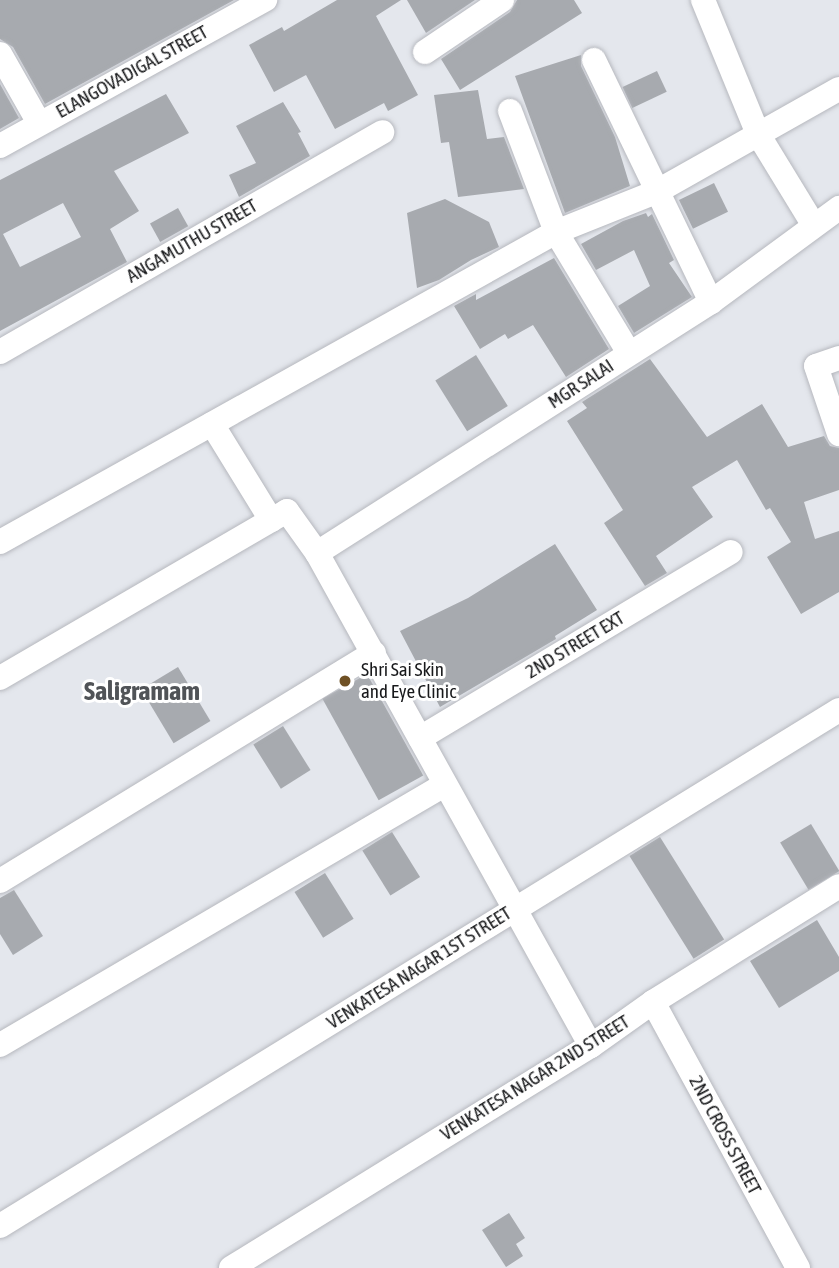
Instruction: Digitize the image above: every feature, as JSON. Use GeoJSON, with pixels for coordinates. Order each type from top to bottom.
{"type":"FeatureCollection","features":[{"type":"Feature","properties":{"kind":"street","name":"ELANGOVADIGAL STREET"},"geometry":{"type":"LineString","coordinates":[[0,146],[265,0]]}},
{"type":"Feature","properties":{"kind":"street"},"geometry":{"type":"LineString","coordinates":[[425,52],[502,0]]}},
{"type":"Feature","properties":{"kind":"street"},"geometry":{"type":"LineString","coordinates":[[703,0],[758,134],[813,224]]}},
{"type":"Feature","properties":{"kind":"street"},"geometry":{"type":"LineString","coordinates":[[0,54],[39,123]]}},
{"type":"Feature","properties":{"kind":"street"},"geometry":{"type":"LineString","coordinates":[[594,60],[711,302]]}},
{"type":"Feature","properties":{"kind":"street"},"geometry":{"type":"LineString","coordinates":[[0,542],[556,232],[656,192],[839,89]]}},
{"type":"Feature","properties":{"kind":"street"},"geometry":{"type":"LineString","coordinates":[[510,111],[556,232],[629,353]]}},
{"type":"Feature","properties":{"kind":"street","name":"ANGAMUTHU STREET"},"geometry":{"type":"LineString","coordinates":[[0,351],[382,132]]}},
{"type":"Feature","properties":{"kind":"street","name":"MGR SALAI"},"geometry":{"type":"LineString","coordinates":[[317,553],[711,302],[813,224],[839,208]]}},
{"type":"Feature","properties":{"kind":"street"},"geometry":{"type":"LineString","coordinates":[[839,358],[816,366],[839,434]]}},
{"type":"Feature","properties":{"kind":"street"},"geometry":{"type":"LineString","coordinates":[[212,424],[271,520]]}},
{"type":"Feature","properties":{"kind":"street"},"geometry":{"type":"LineString","coordinates":[[0,678],[287,511],[317,553],[374,653],[444,785],[591,1046]]}},
{"type":"Feature","properties":{"kind":"street","name":"2ND STREET EXT"},"geometry":{"type":"LineString","coordinates":[[420,738],[731,552]]}},
{"type":"Feature","properties":{"kind":"street"},"geometry":{"type":"LineString","coordinates":[[0,880],[374,653]]}},
{"type":"Feature","properties":{"kind":"street","name":"VENKATESA NAGAR 1ST STREET"},"geometry":{"type":"LineString","coordinates":[[0,1226],[839,710]]}},
{"type":"Feature","properties":{"kind":"street"},"geometry":{"type":"LineString","coordinates":[[0,1045],[444,785]]}},
{"type":"Feature","properties":{"kind":"street","name":"VENKATESA NAGAR 2ND STREET"},"geometry":{"type":"LineString","coordinates":[[231,1268],[591,1046],[653,1002],[836,894]]}},
{"type":"Feature","properties":{"kind":"street","name":"2ND CROSS STREET"},"geometry":{"type":"LineString","coordinates":[[653,1002],[797,1268]]}},
{"type":"Feature","properties":{"kind":"building"},"geometry":{"type":"Polygon","coordinates":[[[0,0],[234,0],[45,104],[13,47],[0,39],[0,0]]]}},
{"type":"Feature","properties":{"kind":"building"},"geometry":{"type":"Polygon","coordinates":[[[337,0],[401,0],[376,16],[418,95],[388,111],[384,103],[335,129],[306,75],[274,92],[249,45],[282,27],[284,31],[337,0]]]}},
{"type":"Feature","properties":{"kind":"building"},"geometry":{"type":"Polygon","coordinates":[[[407,0],[475,0],[426,33],[407,0]]]}},
{"type":"Feature","properties":{"kind":"building"},"geometry":{"type":"Polygon","coordinates":[[[517,0],[574,0],[582,13],[460,90],[441,59],[510,12],[517,0]]]}},
{"type":"Feature","properties":{"kind":"building"},"geometry":{"type":"Polygon","coordinates":[[[581,55],[581,66],[615,137],[630,186],[565,213],[515,76],[581,55]]]}},
{"type":"Feature","properties":{"kind":"building"},"geometry":{"type":"Polygon","coordinates":[[[657,71],[667,92],[632,108],[623,87],[657,71]]]}},
{"type":"Feature","properties":{"kind":"building"},"geometry":{"type":"Polygon","coordinates":[[[0,84],[19,118],[0,129],[0,84]]]}},
{"type":"Feature","properties":{"kind":"building"},"geometry":{"type":"Polygon","coordinates":[[[478,90],[487,139],[504,137],[524,189],[458,197],[449,142],[441,143],[434,95],[478,90]]]}},
{"type":"Feature","properties":{"kind":"building"},"geometry":{"type":"Polygon","coordinates":[[[166,94],[189,133],[114,171],[139,211],[110,229],[127,262],[0,331],[0,180],[166,94]],[[63,203],[3,234],[20,267],[81,237],[63,203]]]}},
{"type":"Feature","properties":{"kind":"building"},"geometry":{"type":"Polygon","coordinates":[[[283,102],[301,132],[298,133],[310,156],[239,197],[229,175],[256,163],[236,126],[283,102]]]}},
{"type":"Feature","properties":{"kind":"building"},"geometry":{"type":"Polygon","coordinates":[[[714,183],[728,212],[693,229],[679,200],[714,183]]]}},
{"type":"Feature","properties":{"kind":"building"},"geometry":{"type":"Polygon","coordinates":[[[445,199],[489,222],[499,247],[471,260],[439,280],[417,288],[407,213],[445,199]]]}},
{"type":"Feature","properties":{"kind":"building"},"geometry":{"type":"Polygon","coordinates":[[[178,208],[188,226],[160,242],[150,224],[178,208]]]}},
{"type":"Feature","properties":{"kind":"building"},"geometry":{"type":"Polygon","coordinates":[[[646,213],[648,217],[652,214],[674,260],[669,263],[692,297],[634,333],[618,306],[650,286],[634,250],[596,270],[581,244],[623,221],[646,213]]]}},
{"type":"Feature","properties":{"kind":"building"},"geometry":{"type":"Polygon","coordinates":[[[554,258],[609,349],[566,377],[533,325],[508,339],[505,334],[480,349],[454,306],[476,294],[476,300],[554,258]]]}},
{"type":"Feature","properties":{"kind":"building"},"geometry":{"type":"Polygon","coordinates":[[[476,355],[508,406],[467,431],[435,380],[476,355]]]}},
{"type":"Feature","properties":{"kind":"building"},"geometry":{"type":"Polygon","coordinates":[[[650,359],[707,437],[762,404],[788,447],[824,436],[830,446],[839,448],[839,490],[804,502],[815,539],[839,531],[839,592],[801,614],[767,557],[791,542],[770,508],[766,510],[737,460],[692,487],[713,517],[656,556],[667,573],[645,586],[604,523],[623,510],[567,421],[587,408],[582,402],[650,359]]]}},
{"type":"Feature","properties":{"kind":"building"},"geometry":{"type":"Polygon","coordinates":[[[555,544],[597,610],[555,636],[556,639],[440,707],[400,631],[468,598],[555,544]]]}},
{"type":"Feature","properties":{"kind":"building"},"geometry":{"type":"Polygon","coordinates":[[[178,667],[210,721],[174,743],[141,689],[178,667]]]}},
{"type":"Feature","properties":{"kind":"building"},"geometry":{"type":"Polygon","coordinates":[[[367,674],[423,775],[379,800],[322,699],[367,674]]]}},
{"type":"Feature","properties":{"kind":"building"},"geometry":{"type":"Polygon","coordinates":[[[283,726],[311,770],[281,789],[253,745],[283,726]]]}},
{"type":"Feature","properties":{"kind":"building"},"geometry":{"type":"Polygon","coordinates":[[[811,824],[839,871],[808,890],[780,843],[811,824]]]}},
{"type":"Feature","properties":{"kind":"building"},"geometry":{"type":"Polygon","coordinates":[[[392,832],[420,877],[390,895],[362,851],[392,832]]]}},
{"type":"Feature","properties":{"kind":"building"},"geometry":{"type":"Polygon","coordinates":[[[660,837],[724,940],[694,959],[629,856],[660,837]]]}},
{"type":"Feature","properties":{"kind":"building"},"geometry":{"type":"Polygon","coordinates":[[[325,873],[354,919],[323,938],[294,892],[325,873]]]}},
{"type":"Feature","properties":{"kind":"building"},"geometry":{"type":"Polygon","coordinates":[[[14,890],[43,936],[13,955],[0,934],[0,898],[14,890]]]}},
{"type":"Feature","properties":{"kind":"building"},"geometry":{"type":"Polygon","coordinates":[[[817,920],[839,957],[839,971],[779,1008],[750,961],[817,920]]]}},
{"type":"Feature","properties":{"kind":"building"},"geometry":{"type":"Polygon","coordinates":[[[509,1213],[525,1238],[516,1244],[523,1256],[506,1267],[482,1230],[509,1213]]]}},
{"type":"Feature","properties":{"kind":"place","name":"Shri Sai Skin and Eye Clinic"},"geometry":{"type":"Point","coordinates":[345,681]}},
{"type":"Feature","properties":{"kind":"district","name":"Saligramam"},"geometry":{"type":"Point","coordinates":[142,692]}}]}
